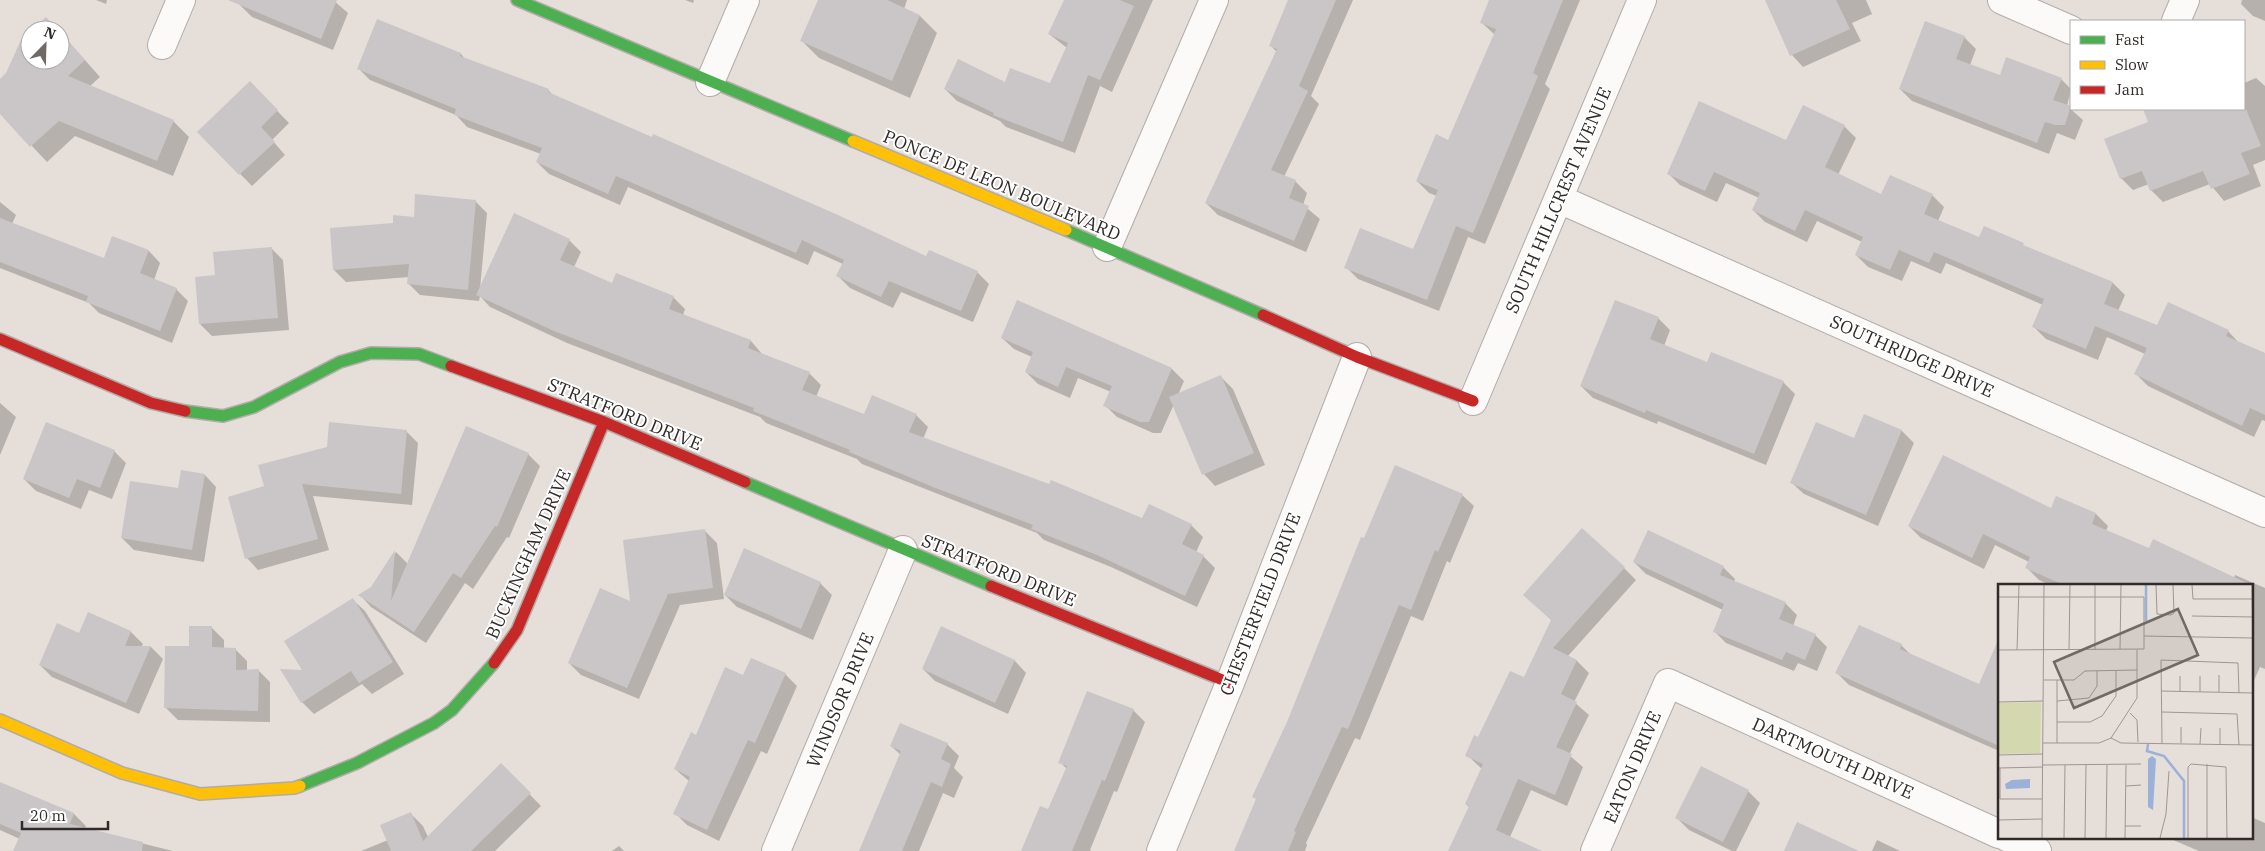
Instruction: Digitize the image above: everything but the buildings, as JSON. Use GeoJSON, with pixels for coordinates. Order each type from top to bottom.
{"type":"FeatureCollection","features":[{"type":"Feature","properties":{"kind":"street"},"geometry":{"type":"LineString","coordinates":[[162,45],[181,0]]}},
{"type":"Feature","properties":{"kind":"street","name":"PONCE DE LEON BOULEVARD"},"geometry":{"type":"LineString","coordinates":[[517,0],[1107,247],[1357,357],[1473,401]]}},
{"type":"Feature","properties":{"kind":"street"},"geometry":{"type":"LineString","coordinates":[[710,82],[745,0]]}},
{"type":"Feature","properties":{"kind":"street"},"geometry":{"type":"LineString","coordinates":[[1107,247],[1214,0]]}},
{"type":"Feature","properties":{"kind":"street","name":"SOUTH HILLCREST AVENUE"},"geometry":{"type":"LineString","coordinates":[[1473,401],[1642,0]]}},
{"type":"Feature","properties":{"kind":"street"},"geometry":{"type":"LineString","coordinates":[[2002,0],[2070,30]]}},
{"type":"Feature","properties":{"kind":"street"},"geometry":{"type":"LineString","coordinates":[[2176,20],[2185,0]]}},
{"type":"Feature","properties":{"kind":"street","name":"SOUTHRIDGE DRIVE"},"geometry":{"type":"LineString","coordinates":[[1559,200],[2265,513]]}},
{"type":"Feature","properties":{"kind":"street","name":"STRATFORD DRIVE"},"geometry":{"type":"LineString","coordinates":[[0,339],[151,403],[192,413],[223,416],[254,407],[340,362],[370,353],[395,352],[419,354],[604,422],[903,550],[1230,683]]}},
{"type":"Feature","properties":{"kind":"street","name":"CHESTERFIELD DRIVE"},"geometry":{"type":"LineString","coordinates":[[1161,851],[1230,683],[1357,357]]}},
{"type":"Feature","properties":{"kind":"street","name":"BUCKINGHAM DRIVE"},"geometry":{"type":"LineString","coordinates":[[0,720],[122,772],[200,794],[294,788],[357,763],[434,724],[452,710],[501,656],[517,630],[604,422]]}},
{"type":"Feature","properties":{"kind":"street","name":"WINDSOR DRIVE"},"geometry":{"type":"LineString","coordinates":[[776,851],[903,550]]}},
{"type":"Feature","properties":{"kind":"street","name":"DARTMOUTH DRIVE"},"geometry":{"type":"LineString","coordinates":[[1668,683],[1998,834]]}},
{"type":"Feature","properties":{"kind":"street","name":"EATON DRIVE"},"geometry":{"type":"LineString","coordinates":[[1595,851],[1668,683]]}},
{"type":"Feature","properties":{"kind":"street"},"geometry":{"type":"LineString","coordinates":[[2009,838],[2037,851]]}},
{"type":"Feature","properties":{"kind":"traffic: fast"},"geometry":{"type":"LineString","coordinates":[[517,0],[853,141]]}},
{"type":"Feature","properties":{"kind":"traffic: fast"},"geometry":{"type":"LineString","coordinates":[[1066,230],[1263,315]]}},
{"type":"Feature","properties":{"kind":"traffic: fast"},"geometry":{"type":"LineString","coordinates":[[185,411],[223,416],[254,407],[340,362],[371,353],[419,354],[451,366]]}},
{"type":"Feature","properties":{"kind":"traffic: fast"},"geometry":{"type":"LineString","coordinates":[[745,482],[991,586]]}},
{"type":"Feature","properties":{"kind":"traffic: fast"},"geometry":{"type":"LineString","coordinates":[[300,786],[357,763],[434,723],[452,710],[494,663]]}},
{"type":"Feature","properties":{"kind":"traffic: slow"},"geometry":{"type":"LineString","coordinates":[[853,141],[1066,230]]}},
{"type":"Feature","properties":{"kind":"traffic: slow"},"geometry":{"type":"LineString","coordinates":[[0,720],[122,773],[200,794],[294,788],[300,786]]}},
{"type":"Feature","properties":{"kind":"traffic: jam"},"geometry":{"type":"LineString","coordinates":[[1263,315],[1357,357],[1473,401]]}},
{"type":"Feature","properties":{"kind":"traffic: jam"},"geometry":{"type":"LineString","coordinates":[[0,339],[151,403],[185,411]]}},
{"type":"Feature","properties":{"kind":"traffic: jam"},"geometry":{"type":"LineString","coordinates":[[451,366],[604,422],[745,482]]}},
{"type":"Feature","properties":{"kind":"traffic: jam"},"geometry":{"type":"LineString","coordinates":[[494,663],[517,630],[604,422]]}},
{"type":"Feature","properties":{"kind":"traffic: jam"},"geometry":{"type":"LineString","coordinates":[[991,586],[1230,683]]}}]}
